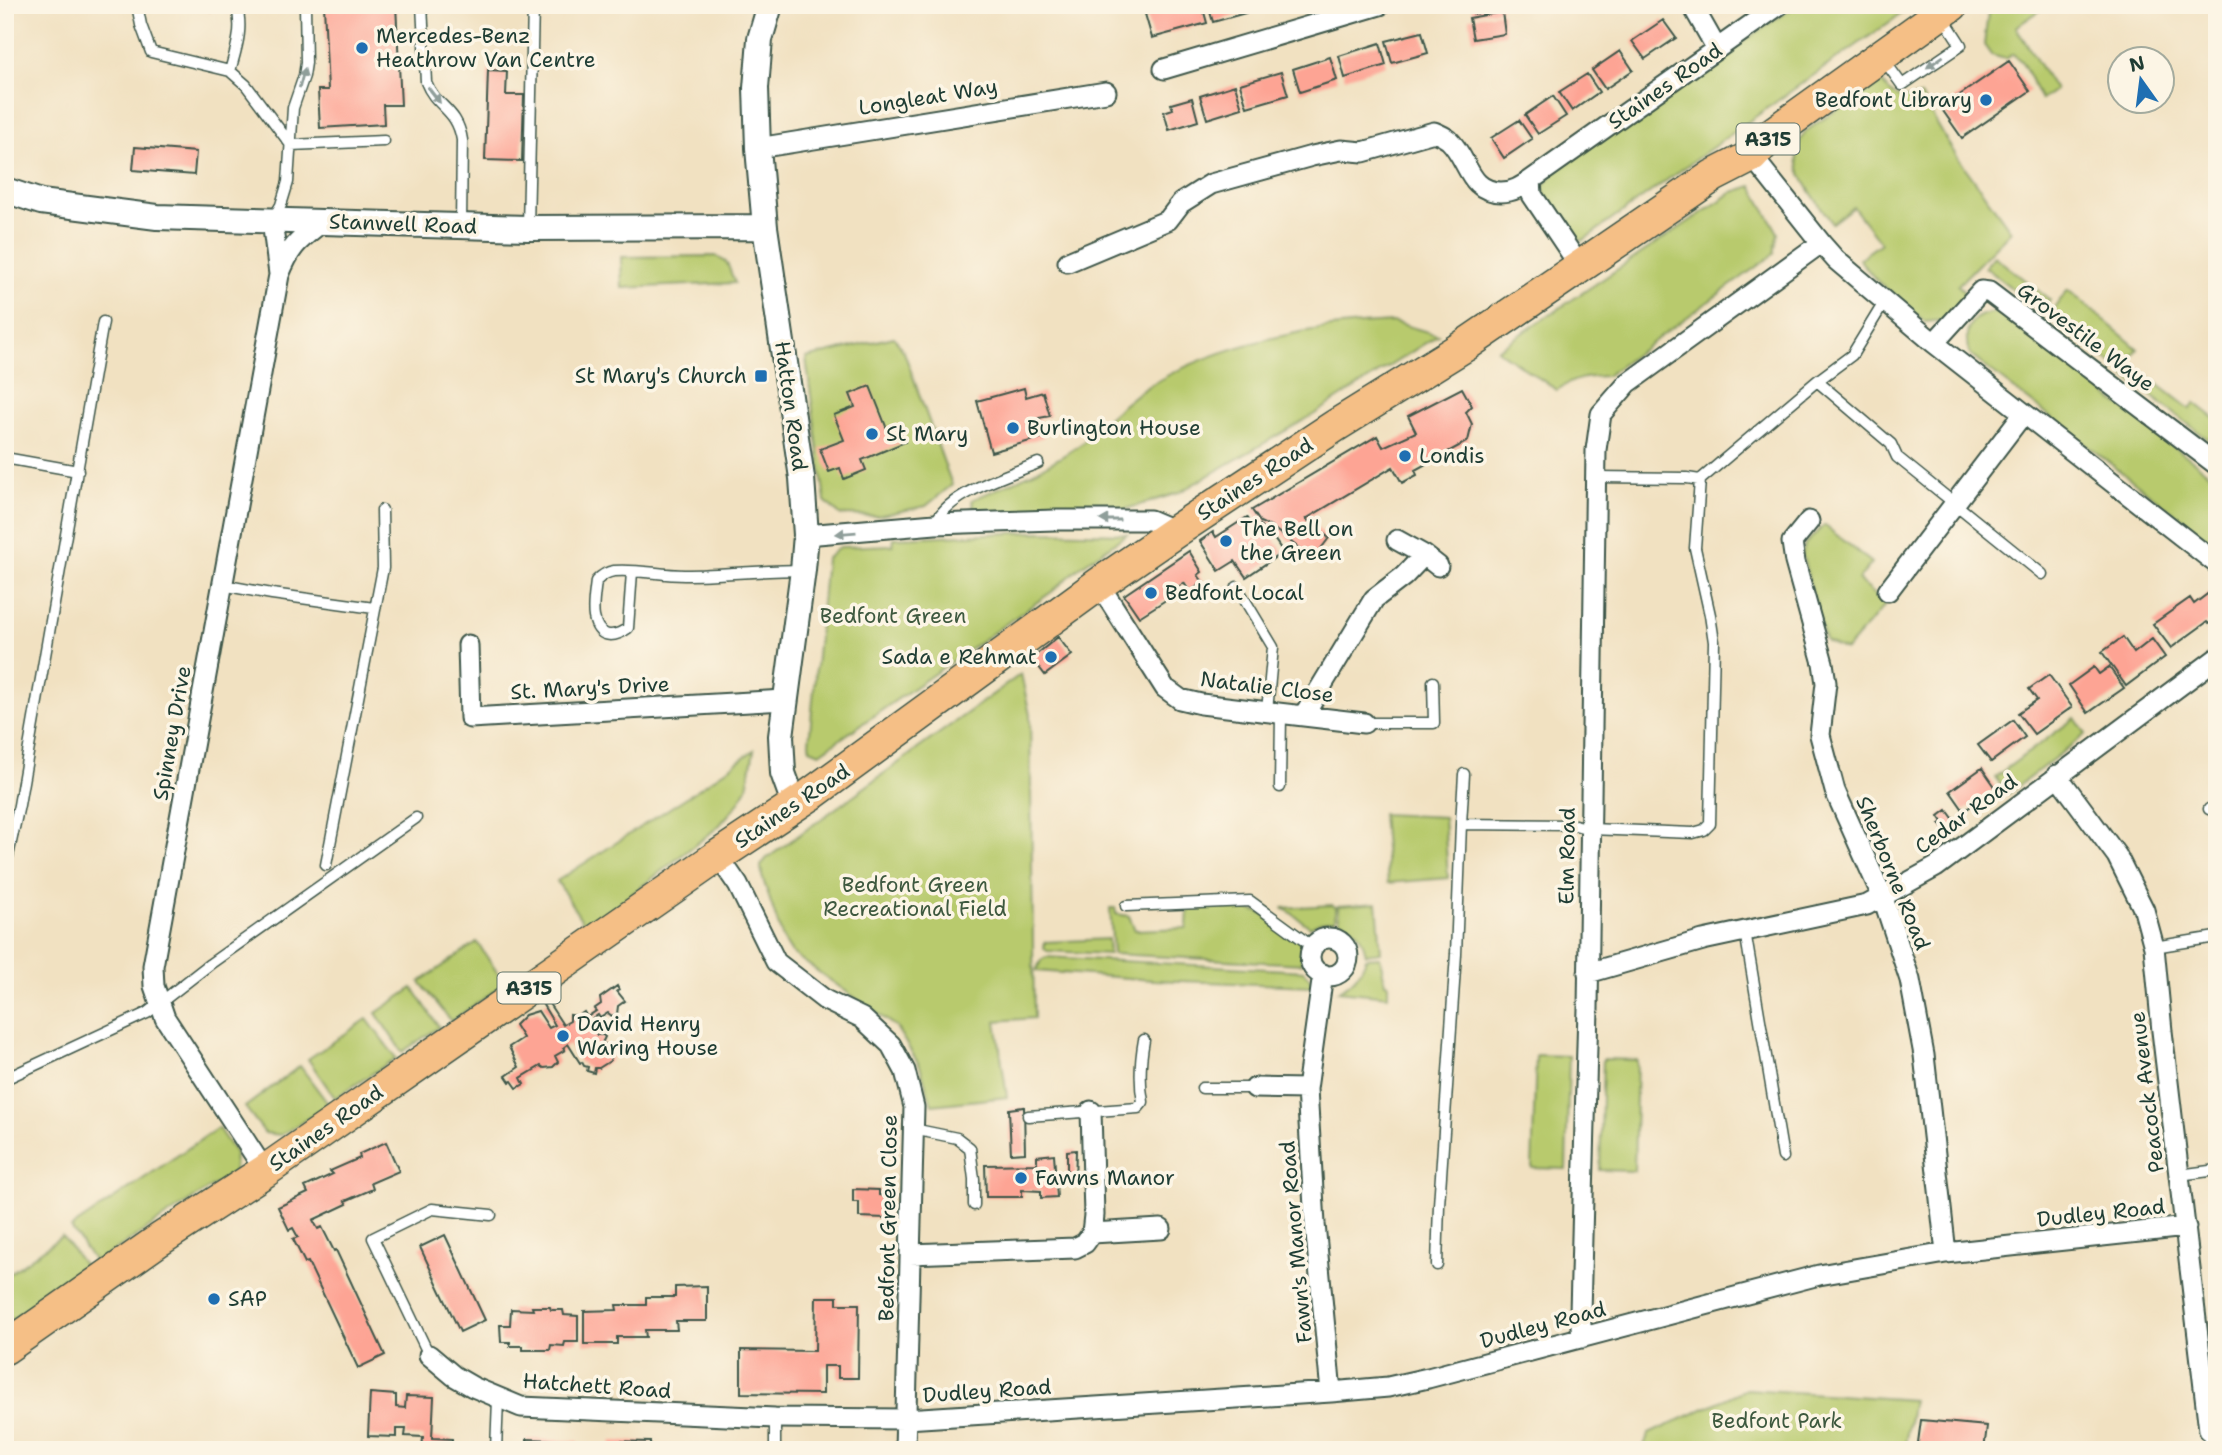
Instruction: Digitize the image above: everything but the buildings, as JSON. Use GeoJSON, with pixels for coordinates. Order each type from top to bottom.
{"type":"FeatureCollection","features":[{"type":"Feature","properties":{"kind":"main road","name":"Staines Road"},"geometry":{"type":"LineString","coordinates":[[5,1348],[794,806],[1099,584],[1335,426],[1453,353],[1581,268],[1713,176],[1752,156],[1772,134],[1946,9]]}},
{"type":"Feature","properties":{"kind":"street","name":"Hatton Road"},"geometry":{"type":"LineString","coordinates":[[770,5],[760,39],[756,88],[758,148],[765,227],[802,478],[806,535],[780,737],[783,773],[794,806]]}},
{"type":"Feature","properties":{"kind":"street"},"geometry":{"type":"LineString","coordinates":[[1164,69],[1317,14],[1380,5]]}},
{"type":"Feature","properties":{"kind":"street"},"geometry":{"type":"LineString","coordinates":[[1692,5],[1717,49]]}},
{"type":"Feature","properties":{"kind":"street","name":"Staines Road"},"geometry":{"type":"LineString","coordinates":[[1069,262],[1168,220],[1181,202],[1211,184],[1312,156],[1341,150],[1363,152],[1434,132],[1449,140],[1475,181],[1487,191],[1520,189],[1779,5]]}},
{"type":"Feature","properties":{"kind":"street","name":"Longleat Way"},"geometry":{"type":"LineString","coordinates":[[758,148],[1106,92]]}},
{"type":"Feature","properties":{"kind":"street"},"geometry":{"type":"LineString","coordinates":[[1752,156],[1836,260],[1934,343],[2217,564]]}},
{"type":"Feature","properties":{"kind":"street"},"geometry":{"type":"LineString","coordinates":[[1531,180],[1532,195],[1581,268]]}},
{"type":"Feature","properties":{"kind":"street","name":"Stanwell Road"},"geometry":{"type":"LineString","coordinates":[[5,190],[41,202],[157,217],[528,228],[765,227]]}},
{"type":"Feature","properties":{"kind":"street","name":"Stanwell Road"},"geometry":{"type":"LineString","coordinates":[[5,206],[41,202]]}},
{"type":"Feature","properties":{"kind":"street","name":"Spinney Drive"},"geometry":{"type":"LineString","coordinates":[[272,221],[279,275]]}},
{"type":"Feature","properties":{"kind":"street","name":"Spinney Drive"},"geometry":{"type":"LineString","coordinates":[[265,1171],[165,1018],[154,986],[153,966],[279,275],[287,253],[323,222]]}},
{"type":"Feature","properties":{"kind":"street","name":"Elm Road"},"geometry":{"type":"LineString","coordinates":[[1583,1338],[1580,1313],[1596,450],[1601,414],[1628,383],[1821,243]]}},
{"type":"Feature","properties":{"kind":"street","name":"Grovestile Waye"},"geometry":{"type":"LineString","coordinates":[[1934,343],[1981,291],[1989,292],[2217,465]]}},
{"type":"Feature","properties":{"kind":"street"},"geometry":{"type":"LineString","coordinates":[[1888,590],[2023,414]]}},
{"type":"Feature","properties":{"kind":"street"},"geometry":{"type":"LineString","coordinates":[[806,535],[935,524],[1055,520],[1150,520],[1177,531]]}},
{"type":"Feature","properties":{"kind":"street","name":"Sherborne Road"},"geometry":{"type":"LineString","coordinates":[[1810,520],[1792,542],[1826,683],[1820,736],[1835,791],[1883,898],[1910,980],[1922,1042],[1947,1253]]}},
{"type":"Feature","properties":{"kind":"street"},"geometry":{"type":"LineString","coordinates":[[1304,715],[1374,599],[1404,576],[1431,561],[1397,540]]}},
{"type":"Feature","properties":{"kind":"street","name":"Natalie Close"},"geometry":{"type":"LineString","coordinates":[[1099,584],[1165,688],[1180,699],[1200,704],[1364,723]]}},
{"type":"Feature","properties":{"kind":"street","name":"St. Mary's Drive"},"geometry":{"type":"LineString","coordinates":[[468,645],[470,718],[784,700]]}},
{"type":"Feature","properties":{"kind":"street","name":"Cedar Road"},"geometry":{"type":"LineString","coordinates":[[1588,972],[1703,940],[1867,905],[1883,898],[1936,867],[2217,657]]}},
{"type":"Feature","properties":{"kind":"street","name":"Peacock Avenue"},"geometry":{"type":"LineString","coordinates":[[2057,775],[2117,856],[2144,910],[2154,947],[2210,1440]]}},
{"type":"Feature","properties":{"kind":"street","name":"Bedfont Green Close"},"geometry":{"type":"LineString","coordinates":[[718,856],[738,885],[776,962],[825,1000],[862,1018],[891,1045],[905,1071],[914,1107],[905,1450]]}},
{"type":"Feature","properties":{"kind":"street"},"geometry":{"type":"LineString","coordinates":[[1313,947],[1322,939],[1334,938],[1347,950],[1348,962],[1340,972],[1322,974]]}},
{"type":"Feature","properties":{"kind":"street","name":"Fawn's Manor Road"},"geometry":{"type":"LineString","coordinates":[[1313,947],[1311,960],[1313,966],[1322,974],[1307,1089],[1315,1224],[1331,1392]]}},
{"type":"Feature","properties":{"kind":"street"},"geometry":{"type":"LineString","coordinates":[[1255,1088],[1307,1089]]}},
{"type":"Feature","properties":{"kind":"street"},"geometry":{"type":"LineString","coordinates":[[910,1254],[1075,1248],[1085,1243],[1092,1233],[1094,1215],[1091,1111]]}},
{"type":"Feature","properties":{"kind":"street","name":"Dudley Road"},"geometry":{"type":"LineString","coordinates":[[906,1419],[1388,1387],[1819,1275],[1947,1253],[2186,1227]]}},
{"type":"Feature","properties":{"kind":"street"},"geometry":{"type":"LineString","coordinates":[[1092,1233],[1161,1229]]}},
{"type":"Feature","properties":{"kind":"street","name":"Hatchett Road"},"geometry":{"type":"LineString","coordinates":[[429,1355],[454,1376],[498,1399],[522,1407],[775,1418],[906,1419]]}},
{"type":"Feature","properties":{"kind":"lane"},"geometry":{"type":"LineString","coordinates":[[137,5],[151,52],[229,71],[246,85],[291,145]]}},
{"type":"Feature","properties":{"kind":"lane"},"geometry":{"type":"LineString","coordinates":[[229,71],[240,31],[236,5]]}},
{"type":"Feature","properties":{"kind":"lane"},"geometry":{"type":"LineString","coordinates":[[272,221],[281,205],[288,182],[293,108],[306,63],[305,5]]}},
{"type":"Feature","properties":{"kind":"lane"},"geometry":{"type":"LineString","coordinates":[[422,5],[426,82],[429,92],[456,118],[462,140],[461,225]]}},
{"type":"Feature","properties":{"kind":"lane"},"geometry":{"type":"LineString","coordinates":[[528,228],[533,5]]}},
{"type":"Feature","properties":{"kind":"lane"},"geometry":{"type":"LineString","coordinates":[[291,145],[384,141]]}},
{"type":"Feature","properties":{"kind":"lane"},"geometry":{"type":"LineString","coordinates":[[1461,824],[1575,825],[1590,829],[1693,833],[1710,824],[1714,642],[1695,548],[1700,480],[1817,381],[1852,355],[1885,301]]}},
{"type":"Feature","properties":{"kind":"lane"},"geometry":{"type":"LineString","coordinates":[[5,870],[19,805],[103,322]]}},
{"type":"Feature","properties":{"kind":"lane"},"geometry":{"type":"LineString","coordinates":[[1817,381],[1891,444],[1897,457],[2042,574]]}},
{"type":"Feature","properties":{"kind":"lane"},"geometry":{"type":"LineString","coordinates":[[5,458],[78,471]]}},
{"type":"Feature","properties":{"kind":"lane"},"geometry":{"type":"LineString","coordinates":[[935,524],[937,517],[964,494],[1038,463]]}},
{"type":"Feature","properties":{"kind":"lane"},"geometry":{"type":"LineString","coordinates":[[1596,477],[1700,480]]}},
{"type":"Feature","properties":{"kind":"lane"},"geometry":{"type":"LineString","coordinates":[[326,865],[383,568],[382,510]]}},
{"type":"Feature","properties":{"kind":"lane"},"geometry":{"type":"LineString","coordinates":[[632,572],[628,628],[620,634],[604,634],[594,617],[596,581],[601,575],[611,572],[632,572],[686,575],[803,570]]}},
{"type":"Feature","properties":{"kind":"lane"},"geometry":{"type":"LineString","coordinates":[[222,585],[374,608]]}},
{"type":"Feature","properties":{"kind":"lane"},"geometry":{"type":"LineString","coordinates":[[1237,587],[1273,647],[1274,712],[1280,788]]}},
{"type":"Feature","properties":{"kind":"lane"},"geometry":{"type":"LineString","coordinates":[[1364,723],[1434,723],[1433,682]]}},
{"type":"Feature","properties":{"kind":"lane"},"geometry":{"type":"LineString","coordinates":[[1437,1265],[1457,954],[1464,774]]}},
{"type":"Feature","properties":{"kind":"lane"},"geometry":{"type":"LineString","coordinates":[[5,1079],[146,1013],[416,818]]}},
{"type":"Feature","properties":{"kind":"lane"},"geometry":{"type":"LineString","coordinates":[[1126,906],[1250,901],[1313,947]]}},
{"type":"Feature","properties":{"kind":"lane"},"geometry":{"type":"LineString","coordinates":[[1745,931],[1783,1157]]}},
{"type":"Feature","properties":{"kind":"lane"},"geometry":{"type":"LineString","coordinates":[[2154,947],[2216,937]]}},
{"type":"Feature","properties":{"kind":"lane"},"geometry":{"type":"LineString","coordinates":[[1028,1116],[1138,1108],[1143,1102],[1140,1061],[1144,1040]]}},
{"type":"Feature","properties":{"kind":"lane"},"geometry":{"type":"LineString","coordinates":[[1202,1087],[1255,1088]]}},
{"type":"Feature","properties":{"kind":"lane"},"geometry":{"type":"LineString","coordinates":[[913,1129],[957,1138],[970,1148],[974,1206]]}},
{"type":"Feature","properties":{"kind":"lane"},"geometry":{"type":"LineString","coordinates":[[2179,1175],[2217,1170]]}},
{"type":"Feature","properties":{"kind":"lane","name":"Hatchett Road"},"geometry":{"type":"LineString","coordinates":[[429,1355],[373,1238],[432,1209],[491,1215]]}},
{"type":"Feature","properties":{"kind":"lane"},"geometry":{"type":"LineString","coordinates":[[496,1450],[498,1399]]}},
{"type":"Feature","properties":{"kind":"lane"},"geometry":{"type":"LineString","coordinates":[[775,1418],[775,1450]]}},
{"type":"Feature","properties":{"kind":"green space"},"geometry":{"type":"Polygon","coordinates":[[[1797,5],[1914,5],[1582,241],[1562,225],[1548,203],[1543,187],[1558,168],[1797,5]]]}},
{"type":"Feature","properties":{"kind":"green space"},"geometry":{"type":"Polygon","coordinates":[[[1989,5],[2048,5],[2016,27],[2055,90],[2041,100],[2022,62],[2013,54],[2005,59],[1991,55],[1984,45],[1989,5]]]}},
{"type":"Feature","properties":{"kind":"green space"},"geometry":{"type":"Polygon","coordinates":[[[1880,80],[1897,97],[1921,96],[1951,148],[2011,231],[1958,285],[1967,296],[1944,320],[1925,322],[1876,280],[1859,259],[1881,243],[1853,207],[1832,223],[1809,190],[1798,167],[1799,143],[1806,131],[1880,80]]]}},
{"type":"Feature","properties":{"kind":"green space"},"geometry":{"type":"Polygon","coordinates":[[[1752,186],[1778,233],[1774,254],[1606,376],[1580,379],[1557,390],[1497,350],[1733,192],[1752,186]]]}},
{"type":"Feature","properties":{"kind":"green space"},"geometry":{"type":"Polygon","coordinates":[[[716,256],[727,263],[735,283],[622,288],[621,257],[716,256]]]}},
{"type":"Feature","properties":{"kind":"green space"},"geometry":{"type":"Polygon","coordinates":[[[1994,256],[2050,300],[2043,313],[1985,267],[1994,256]]]}},
{"type":"Feature","properties":{"kind":"green space"},"geometry":{"type":"Polygon","coordinates":[[[2068,290],[2138,349],[2121,370],[2048,316],[2068,290]]]}},
{"type":"Feature","properties":{"kind":"green space"},"geometry":{"type":"Polygon","coordinates":[[[1997,312],[2217,479],[2217,546],[1970,355],[1967,338],[1970,325],[1980,316],[1997,312]]]}},
{"type":"Feature","properties":{"kind":"green space"},"geometry":{"type":"Polygon","coordinates":[[[1394,322],[1438,335],[1313,415],[1178,493],[1110,514],[974,512],[972,500],[1028,475],[1068,453],[1138,393],[1180,369],[1239,347],[1301,332],[1394,322]]]}},
{"type":"Feature","properties":{"kind":"green space"},"geometry":{"type":"Polygon","coordinates":[[[894,337],[904,352],[952,485],[926,506],[877,516],[840,515],[825,501],[806,358],[894,337]]]}},
{"type":"Feature","properties":{"kind":"green space"},"geometry":{"type":"Polygon","coordinates":[[[2133,365],[2190,409],[2195,403],[2217,420],[2217,446],[2125,376],[2133,365]]]}},
{"type":"Feature","properties":{"kind":"green space"},"geometry":{"type":"Polygon","coordinates":[[[1824,525],[1872,563],[1858,580],[1886,604],[1846,650],[1825,641],[1802,554],[1805,544],[1824,525]]]}},
{"type":"Feature","properties":{"kind":"green space","name":"Bedfont Green"},"geometry":{"type":"Polygon","coordinates":[[[1034,532],[1127,534],[1080,567],[1053,591],[820,753],[810,749],[826,559],[840,547],[893,545],[894,538],[1034,532]]]}},
{"type":"Feature","properties":{"kind":"green space","name":"Bedfont Green Recreational Field"},"geometry":{"type":"Polygon","coordinates":[[[1021,674],[1030,715],[1034,1018],[996,1021],[1007,1097],[932,1105],[920,1066],[896,1027],[792,953],[783,939],[761,866],[766,859],[1021,674]]]}},
{"type":"Feature","properties":{"kind":"green space"},"geometry":{"type":"Polygon","coordinates":[[[2075,718],[2086,734],[2008,794],[1995,777],[2075,718]]]}},
{"type":"Feature","properties":{"kind":"green space"},"geometry":{"type":"Polygon","coordinates":[[[754,750],[747,788],[737,805],[718,827],[587,929],[557,881],[754,750]]]}},
{"type":"Feature","properties":{"kind":"green space"},"geometry":{"type":"Polygon","coordinates":[[[1382,814],[1444,817],[1448,878],[1388,883],[1382,814]]]}},
{"type":"Feature","properties":{"kind":"green space"},"geometry":{"type":"Polygon","coordinates":[[[1377,903],[1381,952],[1366,954],[1358,933],[1339,921],[1338,906],[1377,903]]]}},
{"type":"Feature","properties":{"kind":"green space"},"geometry":{"type":"Polygon","coordinates":[[[1222,905],[1259,912],[1303,938],[1301,964],[1113,954],[1110,908],[1115,908],[1116,914],[1129,916],[1135,930],[1187,928],[1188,907],[1222,905]]]}},
{"type":"Feature","properties":{"kind":"green space"},"geometry":{"type":"Polygon","coordinates":[[[1336,907],[1335,920],[1320,922],[1310,927],[1283,909],[1283,908],[1336,907]]]}},
{"type":"Feature","properties":{"kind":"green space"},"geometry":{"type":"Polygon","coordinates":[[[1108,939],[1109,954],[1047,951],[1044,948],[1045,942],[1108,939]]]}},
{"type":"Feature","properties":{"kind":"green space"},"geometry":{"type":"Polygon","coordinates":[[[477,942],[505,984],[451,1021],[420,982],[477,942]]]}},
{"type":"Feature","properties":{"kind":"green space"},"geometry":{"type":"Polygon","coordinates":[[[1046,957],[1304,971],[1313,986],[1154,980],[1036,971],[1041,960],[1046,957]]]}},
{"type":"Feature","properties":{"kind":"green space"},"geometry":{"type":"Polygon","coordinates":[[[1380,957],[1385,983],[1388,984],[1388,996],[1338,991],[1355,978],[1366,958],[1380,957]]]}},
{"type":"Feature","properties":{"kind":"green space"},"geometry":{"type":"Polygon","coordinates":[[[413,988],[439,1027],[402,1052],[376,1013],[413,988]]]}},
{"type":"Feature","properties":{"kind":"green space"},"geometry":{"type":"Polygon","coordinates":[[[367,1019],[396,1058],[335,1098],[308,1059],[367,1019]]]}},
{"type":"Feature","properties":{"kind":"green space"},"geometry":{"type":"Polygon","coordinates":[[[1536,1055],[1569,1056],[1566,1169],[1532,1168],[1536,1055]]]}},
{"type":"Feature","properties":{"kind":"green space"},"geometry":{"type":"Polygon","coordinates":[[[1603,1059],[1637,1060],[1634,1171],[1600,1170],[1603,1059]]]}},
{"type":"Feature","properties":{"kind":"green space"},"geometry":{"type":"Polygon","coordinates":[[[300,1066],[329,1105],[281,1135],[265,1133],[245,1107],[300,1066]]]}},
{"type":"Feature","properties":{"kind":"green space"},"geometry":{"type":"Polygon","coordinates":[[[218,1128],[235,1153],[234,1172],[95,1263],[71,1228],[218,1128]]]}},
{"type":"Feature","properties":{"kind":"green space"},"geometry":{"type":"Polygon","coordinates":[[[62,1236],[85,1267],[5,1325],[5,1277],[62,1236]]]}},
{"type":"Feature","properties":{"kind":"green space","name":"Bedfont Park"},"geometry":{"type":"Polygon","coordinates":[[[1746,1389],[1913,1400],[1904,1450],[1642,1450],[1649,1434],[1746,1389]]]}},
{"type":"Feature","properties":{"kind":"place","name":"Mercedes-Benz Heathrow Van Centre"},"geometry":{"type":"Point","coordinates":[362,48]}},
{"type":"Feature","properties":{"kind":"place","name":"Bedfont Library"},"geometry":{"type":"Point","coordinates":[1986,100]}},
{"type":"Feature","properties":{"kind":"place","name":"St Mary's Church"},"geometry":{"type":"Point","coordinates":[761,376]}},
{"type":"Feature","properties":{"kind":"place","name":"Burlington House"},"geometry":{"type":"Point","coordinates":[1013,428]}},
{"type":"Feature","properties":{"kind":"place","name":"St Mary"},"geometry":{"type":"Point","coordinates":[872,434]}},
{"type":"Feature","properties":{"kind":"place","name":"Londis"},"geometry":{"type":"Point","coordinates":[1405,456]}},
{"type":"Feature","properties":{"kind":"place","name":"The Bell on the Green"},"geometry":{"type":"Point","coordinates":[1226,541]}},
{"type":"Feature","properties":{"kind":"place","name":"Bedfont Local"},"geometry":{"type":"Point","coordinates":[1151,593]}},
{"type":"Feature","properties":{"kind":"place","name":"Sada e Rehmat"},"geometry":{"type":"Point","coordinates":[1051,657]}},
{"type":"Feature","properties":{"kind":"place","name":"David Henry Waring House"},"geometry":{"type":"Point","coordinates":[563,1036]}},
{"type":"Feature","properties":{"kind":"place","name":"Fawns Manor"},"geometry":{"type":"Point","coordinates":[1021,1178]}},
{"type":"Feature","properties":{"kind":"place","name":"SAP"},"geometry":{"type":"Point","coordinates":[214,1299]}}]}
